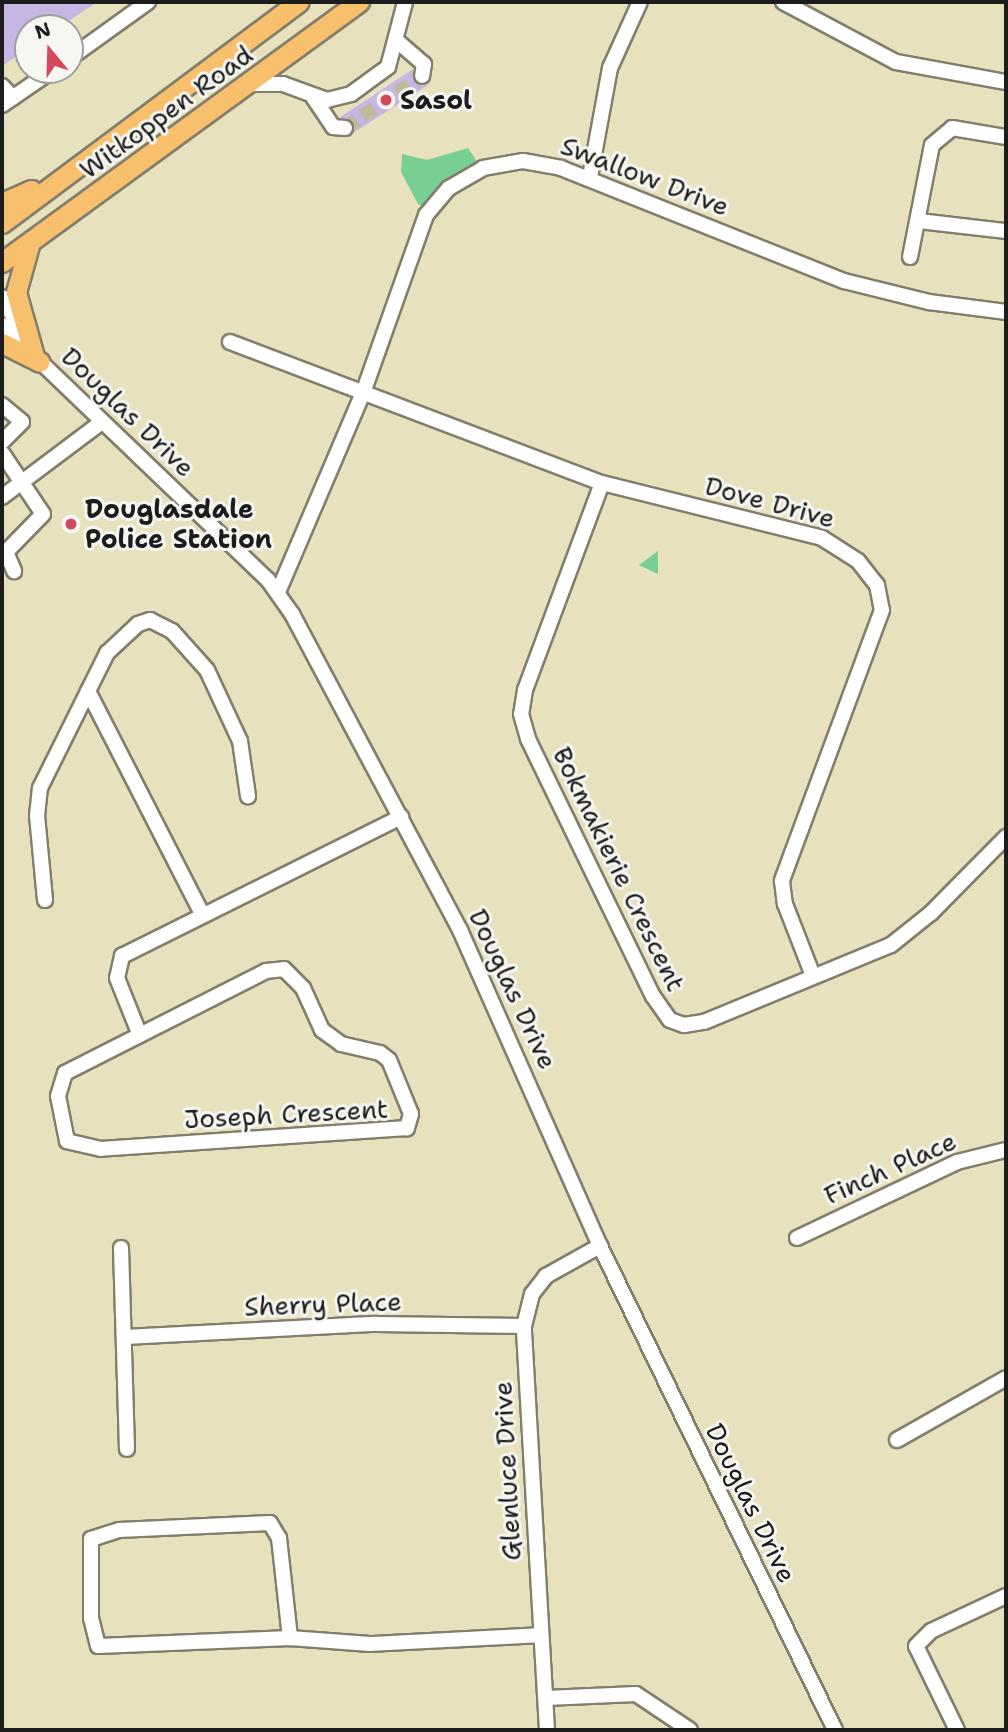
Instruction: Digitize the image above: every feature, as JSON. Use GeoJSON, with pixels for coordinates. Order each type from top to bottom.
{"type":"FeatureCollection","features":[{"type":"Feature","properties":{"kind":"main road","name":"Witkoppen Road"},"geometry":{"type":"LineString","coordinates":[[2,223],[299,2]]}},
{"type":"Feature","properties":{"kind":"main road","name":"Witkoppen Road"},"geometry":{"type":"LineString","coordinates":[[2,262],[251,84],[359,2]]}},
{"type":"Feature","properties":{"kind":"main road"},"geometry":{"type":"LineString","coordinates":[[2,203],[81,163]]}},
{"type":"Feature","properties":{"kind":"main road"},"geometry":{"type":"LineString","coordinates":[[31,242],[22,259],[16,292],[34,356]]}},
{"type":"Feature","properties":{"kind":"main road"},"geometry":{"type":"LineString","coordinates":[[2,343],[34,356]]}},
{"type":"Feature","properties":{"kind":"street"},"geometry":{"type":"LineString","coordinates":[[84,48],[148,2]]}},
{"type":"Feature","properties":{"kind":"street"},"geometry":{"type":"LineString","coordinates":[[251,84],[283,84],[313,97],[339,99],[368,85],[388,67],[405,2]]}},
{"type":"Feature","properties":{"kind":"street"},"geometry":{"type":"LineString","coordinates":[[590,177],[610,68],[640,2]]}},
{"type":"Feature","properties":{"kind":"street"},"geometry":{"type":"LineString","coordinates":[[783,2],[896,62],[1006,82]]}},
{"type":"Feature","properties":{"kind":"street"},"geometry":{"type":"LineString","coordinates":[[397,40],[424,64],[422,76]]}},
{"type":"Feature","properties":{"kind":"street"},"geometry":{"type":"LineString","coordinates":[[2,86],[8,102],[33,84]]}},
{"type":"Feature","properties":{"kind":"street"},"geometry":{"type":"LineString","coordinates":[[313,97],[333,127],[345,128]]}},
{"type":"Feature","properties":{"kind":"street"},"geometry":{"type":"LineString","coordinates":[[910,257],[932,145],[940,135],[952,128],[1006,137]]}},
{"type":"Feature","properties":{"kind":"street","name":"Swallow Drive"},"geometry":{"type":"LineString","coordinates":[[278,592],[363,393],[418,234],[450,188],[483,168],[509,162],[538,163],[590,177],[844,281],[929,302],[1006,313]]}},
{"type":"Feature","properties":{"kind":"street"},"geometry":{"type":"LineString","coordinates":[[919,221],[1006,232]]}},
{"type":"Feature","properties":{"kind":"street","name":"Douglas Drive"},"geometry":{"type":"LineString","coordinates":[[2,297],[34,356]]}},
{"type":"Feature","properties":{"kind":"street","name":"Douglas Drive"},"geometry":{"type":"LineString","coordinates":[[2,325],[278,592],[401,817],[489,991],[600,1247],[835,1730]]}},
{"type":"Feature","properties":{"kind":"street","name":"Dove Drive"},"geometry":{"type":"LineString","coordinates":[[230,342],[602,483],[822,538],[847,551],[877,585],[882,605],[880,619],[782,881],[785,904],[813,976]]}},
{"type":"Feature","properties":{"kind":"street"},"geometry":{"type":"LineString","coordinates":[[2,405],[22,422],[2,442]]}},
{"type":"Feature","properties":{"kind":"street"},"geometry":{"type":"LineString","coordinates":[[2,498],[102,422]]}},
{"type":"Feature","properties":{"kind":"street"},"geometry":{"type":"LineString","coordinates":[[2,453],[43,516],[6,552],[14,571]]}},
{"type":"Feature","properties":{"kind":"street","name":"Bokmakierie Crescent"},"geometry":{"type":"LineString","coordinates":[[602,483],[525,690],[521,714],[528,739],[653,996],[670,1020],[684,1025],[704,1022],[874,953],[910,932],[1006,837]]}},
{"type":"Feature","properties":{"kind":"street"},"geometry":{"type":"LineString","coordinates":[[45,900],[38,795],[107,653],[129,629],[150,620],[172,631],[207,670],[225,706],[246,761],[248,796]]}},
{"type":"Feature","properties":{"kind":"street"},"geometry":{"type":"LineString","coordinates":[[88,691],[202,914]]}},
{"type":"Feature","properties":{"kind":"street"},"geometry":{"type":"LineString","coordinates":[[139,1032],[117,978],[119,960],[202,914],[401,817]]}},
{"type":"Feature","properties":{"kind":"street","name":"Joseph Crescent"},"geometry":{"type":"LineString","coordinates":[[284,969],[303,988],[322,1030],[341,1044],[380,1052],[389,1060],[411,1114],[411,1124],[403,1131],[101,1149],[73,1146],[61,1129],[60,1078],[139,1032],[266,971],[284,969]]}},
{"type":"Feature","properties":{"kind":"street","name":"Finch Place"},"geometry":{"type":"LineString","coordinates":[[797,1238],[957,1162],[1006,1150]]}},
{"type":"Feature","properties":{"kind":"street","name":"Glenluce Drive"},"geometry":{"type":"LineString","coordinates":[[547,1730],[524,1326],[531,1294],[546,1276],[600,1247]]}},
{"type":"Feature","properties":{"kind":"street"},"geometry":{"type":"LineString","coordinates":[[121,1248],[127,1449]]}},
{"type":"Feature","properties":{"kind":"street","name":"Sherry Place"},"geometry":{"type":"LineString","coordinates":[[125,1337],[376,1324],[524,1326]]}},
{"type":"Feature","properties":{"kind":"street"},"geometry":{"type":"LineString","coordinates":[[897,1440],[1006,1378]]}},
{"type":"Feature","properties":{"kind":"street"},"geometry":{"type":"LineString","coordinates":[[290,1638],[279,1538],[270,1523],[119,1530],[91,1539],[91,1618],[99,1646],[290,1638],[370,1644],[541,1635]]}},
{"type":"Feature","properties":{"kind":"street"},"geometry":{"type":"LineString","coordinates":[[957,1730],[916,1646],[931,1631],[1006,1596]]}},
{"type":"Feature","properties":{"kind":"street"},"geometry":{"type":"LineString","coordinates":[[546,1698],[636,1694],[690,1730]]}},
{"type":"Feature","properties":{"kind":"green space"},"geometry":{"type":"Polygon","coordinates":[[[468,148],[478,163],[449,181],[423,207],[418,204],[401,172],[402,154],[427,160],[468,148]]]}},
{"type":"Feature","properties":{"kind":"green space"},"geometry":{"type":"Polygon","coordinates":[[[658,551],[658,574],[639,565],[658,551]]]}},
{"type":"Feature","properties":{"kind":"building"},"geometry":{"type":"Polygon","coordinates":[[[2,2],[97,2],[79,14],[14,14],[14,58],[2,66],[2,2]]]}},
{"type":"Feature","properties":{"kind":"building"},"geometry":{"type":"Polygon","coordinates":[[[413,69],[415,83],[428,85],[353,133],[351,121],[339,118],[413,69]]]}},
{"type":"Feature","properties":{"kind":"tunnel"},"geometry":{"type":"LineString","coordinates":[[345,128],[422,76]]}},
{"type":"Feature","properties":{"kind":"place","name":"Sasol"},"geometry":{"type":"Point","coordinates":[386,100]}},
{"type":"Feature","properties":{"kind":"place","name":"Douglasdale Police Station"},"geometry":{"type":"Point","coordinates":[71,524]}}]}
